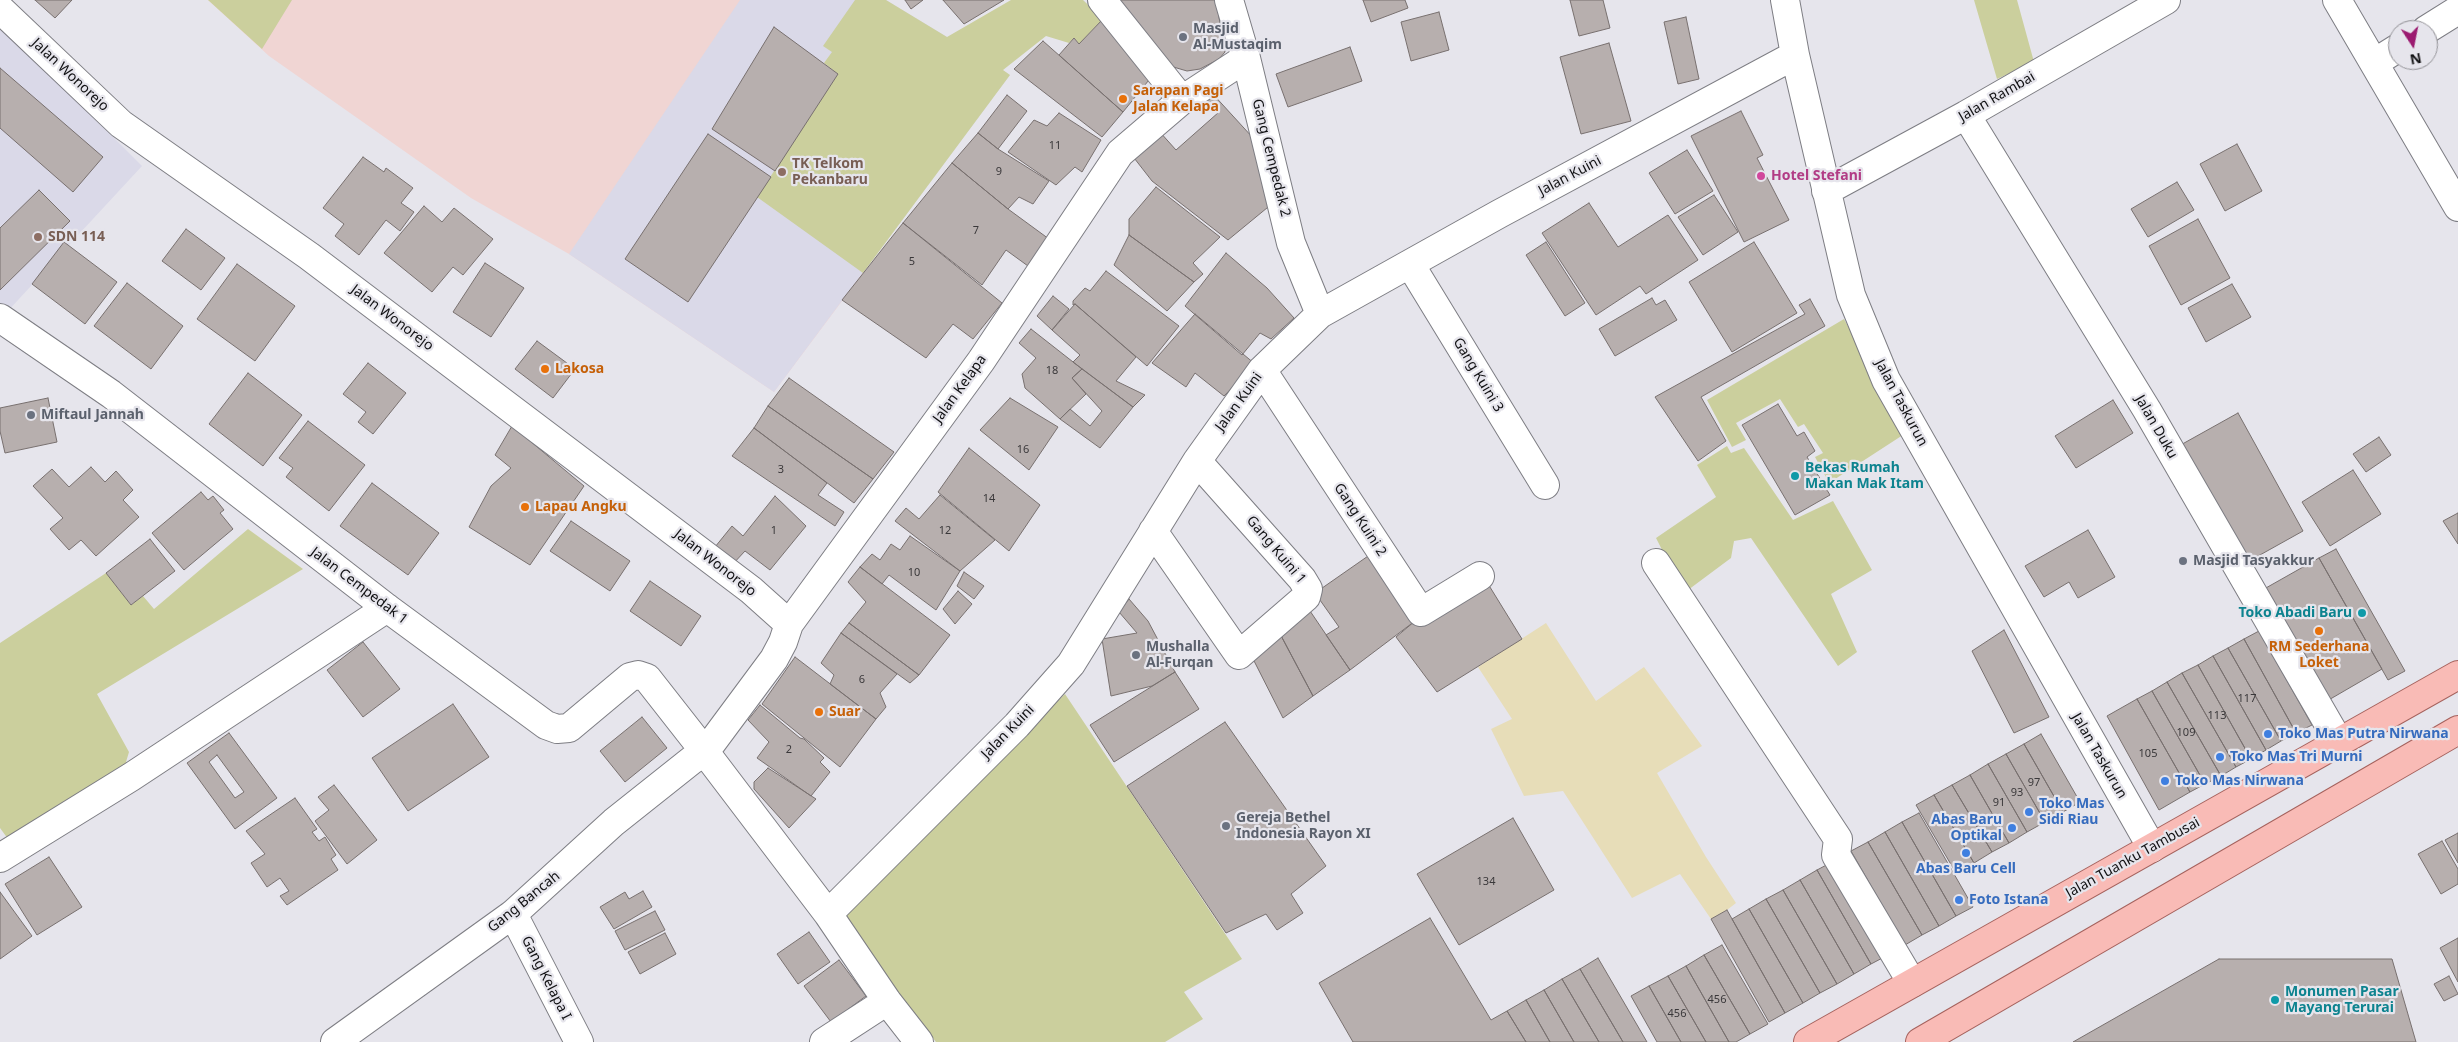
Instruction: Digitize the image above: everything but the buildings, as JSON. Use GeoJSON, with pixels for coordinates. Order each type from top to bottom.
{"type":"FeatureCollection","features":[{"type":"Feature","properties":{"kind":"main road","name":"Jalan Tuanku Tambusai"},"geometry":{"type":"LineString","coordinates":[[1808,1042],[2458,675]]}},
{"type":"Feature","properties":{"kind":"main road"},"geometry":{"type":"LineString","coordinates":[[1920,1042],[2458,730]]}},
{"type":"Feature","properties":{"kind":"street"},"geometry":{"type":"LineString","coordinates":[[1102,0],[1182,100]]}},
{"type":"Feature","properties":{"kind":"street","name":"Gang Cempedak 2"},"geometry":{"type":"LineString","coordinates":[[1228,0],[1246,58],[1291,243],[1320,314]]}},
{"type":"Feature","properties":{"kind":"street","name":"Jalan Taskurun"},"geometry":{"type":"LineString","coordinates":[[1785,0],[1795,55],[1850,295],[1886,380],[2152,848]]}},
{"type":"Feature","properties":{"kind":"street","name":"Jalan Rambai"},"geometry":{"type":"LineString","coordinates":[[1826,191],[1966,115],[2166,0]]}},
{"type":"Feature","properties":{"kind":"street"},"geometry":{"type":"LineString","coordinates":[[2337,0],[2458,207]]}},
{"type":"Feature","properties":{"kind":"street","name":"Jalan Wonorejo"},"geometry":{"type":"LineString","coordinates":[[0,9],[121,124],[309,256],[751,590],[789,624]]}},
{"type":"Feature","properties":{"kind":"street"},"geometry":{"type":"LineString","coordinates":[[2438,22],[2458,10]]}},
{"type":"Feature","properties":{"kind":"street"},"geometry":{"type":"LineString","coordinates":[[2374,63],[2388,54]]}},
{"type":"Feature","properties":{"kind":"street","name":"Jalan Kuini"},"geometry":{"type":"LineString","coordinates":[[828,914],[1017,724],[1071,664],[1197,461],[1262,370],[1320,314],[1795,55]]}},
{"type":"Feature","properties":{"kind":"street","name":"Jalan Kelapa"},"geometry":{"type":"LineString","coordinates":[[706,752],[774,659],[783,642],[789,624],[981,360],[1120,153],[1182,100],[1246,58]]}},
{"type":"Feature","properties":{"kind":"street","name":"Jalan Duku"},"geometry":{"type":"LineString","coordinates":[[1966,115],[2147,410],[2339,742]]}},
{"type":"Feature","properties":{"kind":"street","name":"Gang Kuini 3"},"geometry":{"type":"LineString","coordinates":[[1410,264],[1545,485]]}},
{"type":"Feature","properties":{"kind":"street","name":"Jalan Cempedak 1"},"geometry":{"type":"LineString","coordinates":[[0,318],[111,394],[387,608],[546,725],[557,729],[569,728],[630,677],[638,675],[646,678],[706,752]]}},
{"type":"Feature","properties":{"kind":"street","name":"Gang Kuini 2"},"geometry":{"type":"LineString","coordinates":[[1262,370],[1421,612],[1480,576]]}},
{"type":"Feature","properties":{"kind":"street","name":"Gang Kuini 1"},"geometry":{"type":"LineString","coordinates":[[1152,531],[1239,655],[1306,597],[1308,589],[1302,579],[1197,461]]}},
{"type":"Feature","properties":{"kind":"street"},"geometry":{"type":"LineString","coordinates":[[1656,563],[1838,839],[1836,855],[1912,983]]}},
{"type":"Feature","properties":{"kind":"street"},"geometry":{"type":"LineString","coordinates":[[0,858],[138,772],[387,608]]}},
{"type":"Feature","properties":{"kind":"street"},"geometry":{"type":"LineString","coordinates":[[706,752],[828,914],[887,1001],[919,1042]]}},
{"type":"Feature","properties":{"kind":"street","name":"Gang Bancah"},"geometry":{"type":"LineString","coordinates":[[335,1042],[513,914],[614,822],[692,760],[706,752]]}},
{"type":"Feature","properties":{"kind":"street","name":"Gang Kelapa I"},"geometry":{"type":"LineString","coordinates":[[513,914],[579,1042]]}},
{"type":"Feature","properties":{"kind":"street"},"geometry":{"type":"LineString","coordinates":[[824,1042],[887,1001]]}},
{"type":"Feature","properties":{"kind":"shaded area"},"geometry":{"type":"Polygon","coordinates":[[[208,0],[886,0],[863,273],[774,392],[569,254],[471,198],[269,56],[208,0]]]}},
{"type":"Feature","properties":{"kind":"shaded area","name":"TK Telkom Pekanbaru"},"geometry":{"type":"Polygon","coordinates":[[[740,0],[886,0],[1010,75],[774,392],[569,254],[740,0]]]}},
{"type":"Feature","properties":{"kind":"shaded area","name":"SDN 114"},"geometry":{"type":"Polygon","coordinates":[[[0,24],[142,166],[6,313],[0,308],[0,24]]]}},
{"type":"Feature","properties":{"kind":"green space"},"geometry":{"type":"Polygon","coordinates":[[[208,0],[292,0],[262,49],[208,0]]]}},
{"type":"Feature","properties":{"kind":"green space"},"geometry":{"type":"Polygon","coordinates":[[[855,0],[886,0],[947,37],[1011,0],[1083,0],[1103,19],[1079,44],[1074,38],[1069,43],[1046,36],[1003,70],[1010,75],[863,273],[757,197],[838,74],[824,63],[832,52],[823,46],[855,0]]]}},
{"type":"Feature","properties":{"kind":"green space"},"geometry":{"type":"Polygon","coordinates":[[[1974,0],[2017,0],[2034,62],[1997,79],[1974,0]]]}},
{"type":"Feature","properties":{"kind":"green space"},"geometry":{"type":"Polygon","coordinates":[[[1844,319],[1906,433],[1829,483],[1815,457],[1823,453],[1804,424],[1798,427],[1780,399],[1736,423],[1746,440],[1732,447],[1707,400],[1844,319]]]}},
{"type":"Feature","properties":{"kind":"green space"},"geometry":{"type":"Polygon","coordinates":[[[1727,446],[1731,453],[1744,448],[1793,520],[1833,501],[1872,570],[1831,594],[1857,652],[1838,666],[1751,538],[1734,541],[1731,558],[1684,593],[1656,538],[1716,497],[1697,465],[1727,446]]]}},
{"type":"Feature","properties":{"kind":"green space"},"geometry":{"type":"Polygon","coordinates":[[[248,529],[303,569],[97,694],[129,752],[126,762],[129,772],[11,843],[0,828],[0,643],[106,573],[131,605],[143,596],[154,609],[248,529]]]}},
{"type":"Feature","properties":{"kind":"green space"},"geometry":{"type":"Polygon","coordinates":[[[1065,694],[1242,959],[1184,992],[1203,1019],[1165,1042],[936,1042],[898,994],[840,907],[1065,694]]]}},
{"type":"Feature","properties":{"kind":"sand"},"geometry":{"type":"Polygon","coordinates":[[[1546,623],[1596,701],[1644,667],[1702,746],[1657,773],[1706,857],[1736,903],[1727,910],[1711,919],[1680,874],[1632,898],[1563,791],[1524,796],[1491,729],[1512,719],[1478,667],[1546,623]]]}},
{"type":"Feature","properties":{"kind":"place","name":"Masjid Al-Mustaqim"},"geometry":{"type":"Point","coordinates":[1183,37]}},
{"type":"Feature","properties":{"kind":"place","name":"Sarapan Pagi Jalan Kelapa"},"geometry":{"type":"Point","coordinates":[1123,99]}},
{"type":"Feature","properties":{"kind":"place","name":"TK Telkom Pekanbaru"},"geometry":{"type":"Point","coordinates":[782,172]}},
{"type":"Feature","properties":{"kind":"place","name":"Hotel Stefani"},"geometry":{"type":"Point","coordinates":[1761,176]}},
{"type":"Feature","properties":{"kind":"place","name":"SDN 114"},"geometry":{"type":"Point","coordinates":[38,237]}},
{"type":"Feature","properties":{"kind":"place","name":"Lakosa"},"geometry":{"type":"Point","coordinates":[545,369]}},
{"type":"Feature","properties":{"kind":"place","name":"Miftaul Jannah"},"geometry":{"type":"Point","coordinates":[31,415]}},
{"type":"Feature","properties":{"kind":"place","name":"Bekas Rumah Makan Mak Itam"},"geometry":{"type":"Point","coordinates":[1795,476]}},
{"type":"Feature","properties":{"kind":"place","name":"Lapau Angku"},"geometry":{"type":"Point","coordinates":[525,507]}},
{"type":"Feature","properties":{"kind":"place","name":"Masjid Tasyakkur"},"geometry":{"type":"Point","coordinates":[2183,561]}},
{"type":"Feature","properties":{"kind":"place","name":"Toko Abadi Baru"},"geometry":{"type":"Point","coordinates":[2362,613]}},
{"type":"Feature","properties":{"kind":"place","name":"RM Sederhana Loket"},"geometry":{"type":"Point","coordinates":[2319,631]}},
{"type":"Feature","properties":{"kind":"place","name":"Mushalla Al-Furqan"},"geometry":{"type":"Point","coordinates":[1136,655]}},
{"type":"Feature","properties":{"kind":"place","name":"Suar"},"geometry":{"type":"Point","coordinates":[819,712]}},
{"type":"Feature","properties":{"kind":"place","name":"Toko Mas Putra Nirwana"},"geometry":{"type":"Point","coordinates":[2268,734]}},
{"type":"Feature","properties":{"kind":"place","name":"Toko Mas Tri Murni"},"geometry":{"type":"Point","coordinates":[2220,757]}},
{"type":"Feature","properties":{"kind":"place","name":"Toko Mas Nirwana"},"geometry":{"type":"Point","coordinates":[2165,781]}},
{"type":"Feature","properties":{"kind":"place","name":"Toko Mas Sidi Riau"},"geometry":{"type":"Point","coordinates":[2029,812]}},
{"type":"Feature","properties":{"kind":"place","name":"Gereja Bethel Indonesia Rayon XI"},"geometry":{"type":"Point","coordinates":[1226,826]}},
{"type":"Feature","properties":{"kind":"place","name":"Abas Baru Optikal"},"geometry":{"type":"Point","coordinates":[2012,828]}},
{"type":"Feature","properties":{"kind":"place","name":"Abas Baru Cell"},"geometry":{"type":"Point","coordinates":[1966,853]}},
{"type":"Feature","properties":{"kind":"place","name":"Foto Istana"},"geometry":{"type":"Point","coordinates":[1959,900]}},
{"type":"Feature","properties":{"kind":"place","name":"Monumen Pasar Mayang Terurai"},"geometry":{"type":"Point","coordinates":[2275,1000]}}]}
